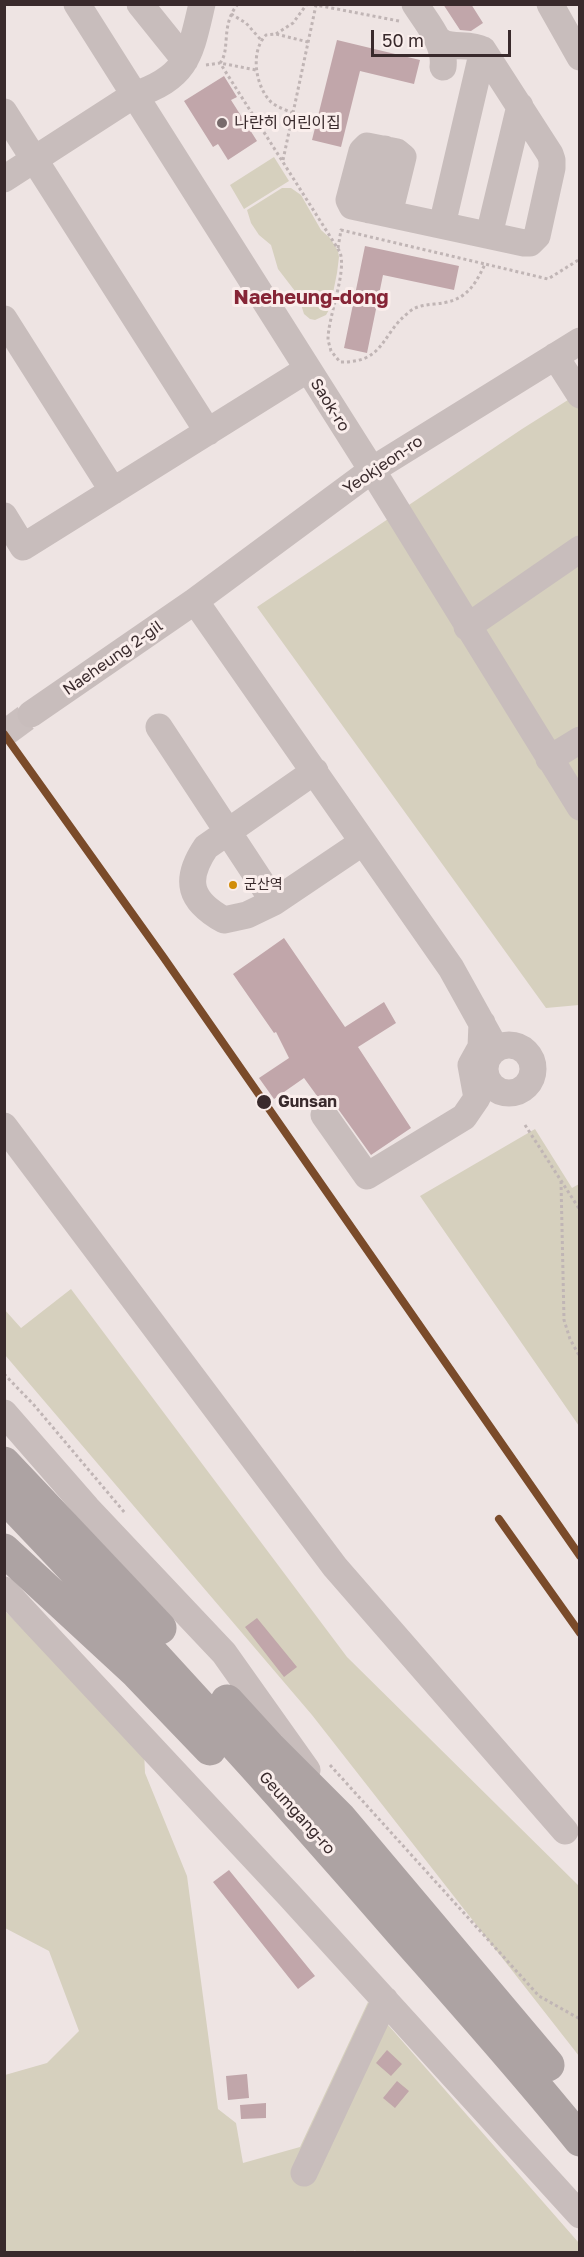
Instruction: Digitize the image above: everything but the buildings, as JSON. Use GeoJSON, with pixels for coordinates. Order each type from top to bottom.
{"type":"FeatureCollection","features":[{"type":"Feature","properties":{"kind":"highway","name":"Geumgang-ro"},"geometry":{"type":"LineString","coordinates":[[4,1463],[98,1561],[269,1747],[340,1818],[568,2108],[579,2140]]}},
{"type":"Feature","properties":{"kind":"highway","name":"Geumgang-ro"},"geometry":{"type":"LineString","coordinates":[[4,1496],[215,1722],[528,2075],[568,2108]]}},
{"type":"Feature","properties":{"kind":"highway"},"geometry":{"type":"LineString","coordinates":[[4,1550],[137,1673],[380,1923],[568,2108]]}},
{"type":"Feature","properties":{"kind":"street","name":"Saok-ro"},"geometry":{"type":"LineString","coordinates":[[77,4],[372,470],[579,807]]}},
{"type":"Feature","properties":{"kind":"street"},"geometry":{"type":"LineString","coordinates":[[195,63],[193,41],[202,4]]}},
{"type":"Feature","properties":{"kind":"street"},"geometry":{"type":"LineString","coordinates":[[379,212],[403,157],[401,153],[372,146],[364,148],[349,200],[352,206],[379,212],[489,235],[530,243],[537,237],[539,230],[552,160],[483,50],[473,46],[444,45],[434,34],[415,4]]}},
{"type":"Feature","properties":{"kind":"street"},"geometry":{"type":"LineString","coordinates":[[550,4],[579,57]]}},
{"type":"Feature","properties":{"kind":"street"},"geometry":{"type":"LineString","coordinates":[[149,9],[195,63]]}},
{"type":"Feature","properties":{"kind":"street"},"geometry":{"type":"LineString","coordinates":[[434,34],[444,60],[443,67]]}},
{"type":"Feature","properties":{"kind":"street"},"geometry":{"type":"LineString","coordinates":[[442,225],[483,50]]}},
{"type":"Feature","properties":{"kind":"street"},"geometry":{"type":"LineString","coordinates":[[4,179],[134,95],[154,88],[178,71],[195,63]]}},
{"type":"Feature","properties":{"kind":"street"},"geometry":{"type":"LineString","coordinates":[[489,235],[520,106]]}},
{"type":"Feature","properties":{"kind":"street"},"geometry":{"type":"LineString","coordinates":[[4,112],[208,432]]}},
{"type":"Feature","properties":{"kind":"street"},"geometry":{"type":"LineString","coordinates":[[4,319],[114,491]]}},
{"type":"Feature","properties":{"kind":"street","name":"Yeokjeon-ro"},"geometry":{"type":"LineString","coordinates":[[195,601],[372,470],[579,341]]}},
{"type":"Feature","properties":{"kind":"street"},"geometry":{"type":"LineString","coordinates":[[555,356],[579,395]]}},
{"type":"Feature","properties":{"kind":"street"},"geometry":{"type":"LineString","coordinates":[[4,516],[23,547],[308,369]]}},
{"type":"Feature","properties":{"kind":"street"},"geometry":{"type":"LineString","coordinates":[[467,627],[579,549]]}},
{"type":"Feature","properties":{"kind":"street"},"geometry":{"type":"LineString","coordinates":[[195,601],[450,968],[496,1049]]}},
{"type":"Feature","properties":{"kind":"street","name":"Naeheung 2-gil"},"geometry":{"type":"LineString","coordinates":[[31,714],[195,601]]}},
{"type":"Feature","properties":{"kind":"street"},"geometry":{"type":"LineString","coordinates":[[159,727],[274,902]]}},
{"type":"Feature","properties":{"kind":"street"},"geometry":{"type":"LineString","coordinates":[[549,759],[579,740]]}},
{"type":"Feature","properties":{"kind":"street"},"geometry":{"type":"LineString","coordinates":[[315,771],[206,847],[196,862],[192,877],[195,892],[205,909],[224,920],[247,915],[274,902],[363,842]]}},
{"type":"Feature","properties":{"kind":"street"},"geometry":{"type":"LineString","coordinates":[[324,1115],[367,1176],[464,1117],[477,1098],[471,1065],[481,1047],[482,1023]]}},
{"type":"Feature","properties":{"kind":"street"},"geometry":{"type":"LineString","coordinates":[[4,1126],[335,1567],[565,1831]]}},
{"type":"Feature","properties":{"kind":"street"},"geometry":{"type":"LineString","coordinates":[[4,1413],[87,1508],[224,1653],[340,1818]]}},
{"type":"Feature","properties":{"kind":"street"},"geometry":{"type":"LineString","coordinates":[[4,1590],[385,2000],[579,2215]]}},
{"type":"Feature","properties":{"kind":"street"},"geometry":{"type":"LineString","coordinates":[[304,2173],[385,2000]]}},
{"type":"Feature","properties":{"kind":"path"},"geometry":{"type":"LineString","coordinates":[[276,34],[293,23],[307,4]]}},
{"type":"Feature","properties":{"kind":"path"},"geometry":{"type":"LineString","coordinates":[[220,63],[225,55],[226,32],[231,14],[238,5]]}},
{"type":"Feature","properties":{"kind":"path"},"geometry":{"type":"LineString","coordinates":[[283,161],[316,5],[434,34]]}},
{"type":"Feature","properties":{"kind":"path"},"geometry":{"type":"LineString","coordinates":[[231,14],[246,23],[261,40]]}},
{"type":"Feature","properties":{"kind":"path"},"geometry":{"type":"LineString","coordinates":[[293,112],[272,102],[260,82],[256,57],[261,40],[266,35],[276,34],[308,42]]}},
{"type":"Feature","properties":{"kind":"path"},"geometry":{"type":"LineString","coordinates":[[195,63],[220,63],[257,70]]}},
{"type":"Feature","properties":{"kind":"path"},"geometry":{"type":"LineString","coordinates":[[220,63],[342,258],[328,340],[331,351],[340,362],[365,359],[375,352],[402,318],[416,308],[448,303],[462,297],[473,285],[485,264]]}},
{"type":"Feature","properties":{"kind":"path"},"geometry":{"type":"LineString","coordinates":[[338,249],[341,230],[548,279],[579,259]]}},
{"type":"Feature","properties":{"kind":"path"},"geometry":{"type":"LineString","coordinates":[[525,1125],[579,1210]]}},
{"type":"Feature","properties":{"kind":"path"},"geometry":{"type":"LineString","coordinates":[[561,1181],[564,1320],[579,1357]]}},
{"type":"Feature","properties":{"kind":"shaded area"},"geometry":{"type":"Polygon","coordinates":[[[274,157],[289,181],[244,209],[230,185],[274,157]]]}},
{"type":"Feature","properties":{"kind":"shaded area"},"geometry":{"type":"Polygon","coordinates":[[[282,188],[291,188],[301,195],[321,230],[330,238],[338,251],[337,273],[330,308],[326,315],[315,320],[304,314],[298,295],[278,269],[271,245],[259,235],[251,223],[247,210],[282,188]]]}},
{"type":"Feature","properties":{"kind":"shaded area"},"geometry":{"type":"Polygon","coordinates":[[[579,393],[579,1005],[546,1008],[257,607],[579,393]]]}},
{"type":"Feature","properties":{"kind":"shaded area"},"geometry":{"type":"Polygon","coordinates":[[[535,1129],[572,1188],[579,1184],[579,1426],[420,1196],[535,1129]]]}},
{"type":"Feature","properties":{"kind":"shaded area"},"geometry":{"type":"Polygon","coordinates":[[[71,1289],[347,1657],[579,1886],[579,2056],[312,1715],[5,1355],[4,1309],[21,1328],[71,1289]]]}},
{"type":"Feature","properties":{"kind":"shaded area"},"geometry":{"type":"Polygon","coordinates":[[[5,1611],[144,1751],[145,1773],[187,1876],[218,2109],[236,2123],[243,2163],[300,2147],[368,2002],[579,2243],[579,2252],[356,2252],[355,2250],[353,2252],[5,2252],[5,2075],[47,2063],[79,2031],[49,1951],[5,1928],[5,1611]]]}},
{"type":"Feature","properties":{"kind":"tunnel"},"geometry":{"type":"LineString","coordinates":[[4,734],[31,714]]}},
{"type":"Feature","properties":{"kind":"transit line"},"geometry":{"type":"LineString","coordinates":[[4,734],[164,958],[580,1556]]}},
{"type":"Feature","properties":{"kind":"transit line"},"geometry":{"type":"LineString","coordinates":[[499,1519],[580,1633]]}},
{"type":"Feature","properties":{"kind":"place","name":"나란히 어린이집"},"geometry":{"type":"Point","coordinates":[222,123]}},
{"type":"Feature","properties":{"kind":"place","name":"군산역"},"geometry":{"type":"Point","coordinates":[233,885]}},
{"type":"Feature","properties":{"kind":"place","name":"Gunsan"},"geometry":{"type":"Point","coordinates":[264,1102]}},
{"type":"Feature","properties":{"kind":"district","name":"Naeheung-dong"},"geometry":{"type":"Point","coordinates":[311,298]}}]}
